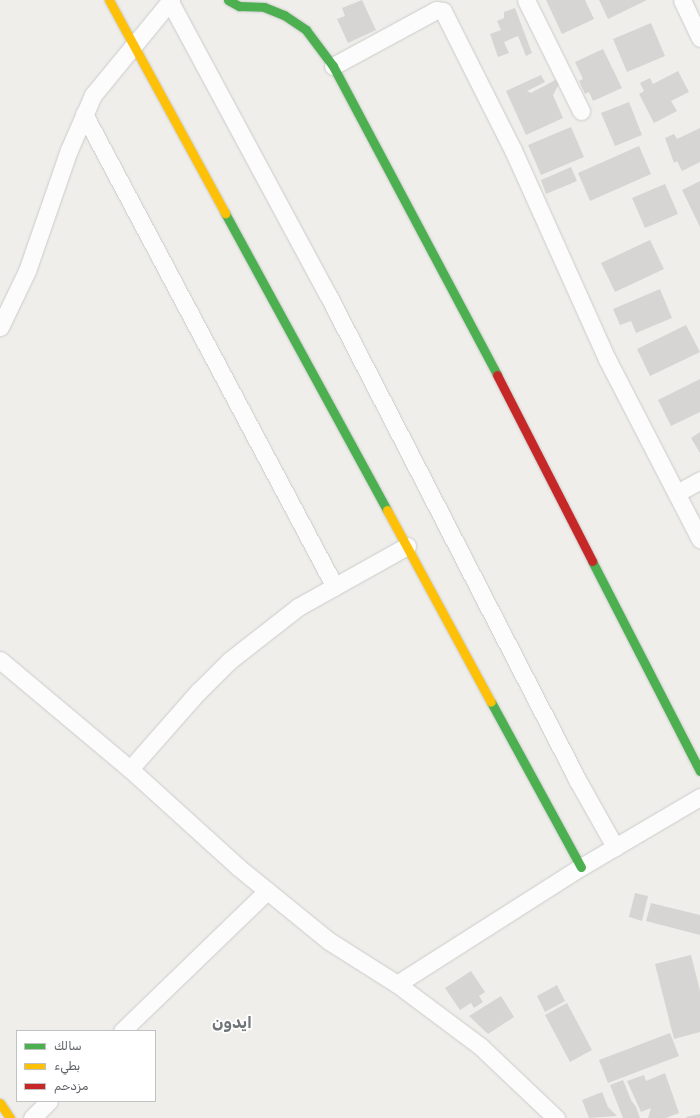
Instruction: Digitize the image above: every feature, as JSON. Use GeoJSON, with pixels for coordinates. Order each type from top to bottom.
{"type":"FeatureCollection","features":[{"type":"Feature","properties":{"kind":"street"},"geometry":{"type":"LineString","coordinates":[[108,0],[238,235],[581,867]]}},
{"type":"Feature","properties":{"kind":"street"},"geometry":{"type":"LineString","coordinates":[[228,0],[239,6],[264,7],[284,15],[306,30],[333,66],[466,315],[700,771]]}},
{"type":"Feature","properties":{"kind":"street"},"geometry":{"type":"LineString","coordinates":[[526,0],[581,111]]}},
{"type":"Feature","properties":{"kind":"street"},"geometry":{"type":"LineString","coordinates":[[682,0],[700,38]]}},
{"type":"Feature","properties":{"kind":"street"},"geometry":{"type":"LineString","coordinates":[[0,327],[27,271],[84,114],[93,95],[170,1],[332,302],[578,781],[615,847]]}},
{"type":"Feature","properties":{"kind":"street"},"geometry":{"type":"LineString","coordinates":[[333,66],[436,10],[443,11],[513,150],[607,359],[700,539]]}},
{"type":"Feature","properties":{"kind":"street"},"geometry":{"type":"LineString","coordinates":[[84,114],[336,587]]}},
{"type":"Feature","properties":{"kind":"street"},"geometry":{"type":"LineString","coordinates":[[677,493],[700,480]]}},
{"type":"Feature","properties":{"kind":"street"},"geometry":{"type":"LineString","coordinates":[[130,770],[198,692],[229,661],[298,607],[407,546]]}},
{"type":"Feature","properties":{"kind":"street"},"geometry":{"type":"LineString","coordinates":[[0,660],[130,770],[267,891],[329,941],[397,984],[480,1046],[556,1118]]}},
{"type":"Feature","properties":{"kind":"street"},"geometry":{"type":"LineString","coordinates":[[397,984],[581,867],[700,797]]}},
{"type":"Feature","properties":{"kind":"street"},"geometry":{"type":"LineString","coordinates":[[123,1030],[267,891]]}},
{"type":"Feature","properties":{"kind":"street"},"geometry":{"type":"LineString","coordinates":[[32,1118],[48,1102]]}},
{"type":"Feature","properties":{"kind":"street"},"geometry":{"type":"LineString","coordinates":[[0,1103],[10,1118]]}},
{"type":"Feature","properties":{"kind":"building"},"geometry":{"type":"Polygon","coordinates":[[[362,0],[376,30],[348,43],[337,19],[345,16],[342,8],[362,0]]]}},
{"type":"Feature","properties":{"kind":"building"},"geometry":{"type":"Polygon","coordinates":[[[546,0],[585,0],[594,19],[562,34],[546,0]]]}},
{"type":"Feature","properties":{"kind":"building"},"geometry":{"type":"Polygon","coordinates":[[[599,0],[647,0],[608,19],[599,0]]]}},
{"type":"Feature","properties":{"kind":"building"},"geometry":{"type":"Polygon","coordinates":[[[515,8],[532,53],[526,56],[518,36],[504,42],[509,53],[498,57],[490,34],[501,30],[497,21],[504,18],[504,12],[515,8]]]}},
{"type":"Feature","properties":{"kind":"building"},"geometry":{"type":"Polygon","coordinates":[[[651,23],[665,56],[627,72],[613,39],[651,23]]]}},
{"type":"Feature","properties":{"kind":"building"},"geometry":{"type":"Polygon","coordinates":[[[603,49],[622,88],[593,101],[589,92],[585,94],[579,81],[583,79],[575,62],[603,49]]]}},
{"type":"Feature","properties":{"kind":"building"},"geometry":{"type":"Polygon","coordinates":[[[678,71],[689,92],[671,101],[677,111],[654,123],[639,94],[644,91],[640,83],[650,78],[653,84],[678,71]]]}},
{"type":"Feature","properties":{"kind":"building"},"geometry":{"type":"Polygon","coordinates":[[[541,75],[545,82],[527,91],[531,93],[557,79],[559,84],[553,95],[563,118],[526,135],[506,91],[541,75]]]}},
{"type":"Feature","properties":{"kind":"building"},"geometry":{"type":"Polygon","coordinates":[[[629,102],[642,135],[615,146],[601,113],[629,102]]]}},
{"type":"Feature","properties":{"kind":"building"},"geometry":{"type":"Polygon","coordinates":[[[571,127],[584,157],[541,175],[528,145],[571,127]]]}},
{"type":"Feature","properties":{"kind":"building"},"geometry":{"type":"Polygon","coordinates":[[[700,128],[700,162],[682,171],[677,161],[674,163],[665,138],[674,134],[677,139],[700,128]]]}},
{"type":"Feature","properties":{"kind":"building"},"geometry":{"type":"Polygon","coordinates":[[[639,146],[651,174],[590,201],[578,173],[639,146]]]}},
{"type":"Feature","properties":{"kind":"building"},"geometry":{"type":"Polygon","coordinates":[[[571,167],[577,181],[546,194],[541,180],[571,167]]]}},
{"type":"Feature","properties":{"kind":"building"},"geometry":{"type":"Polygon","coordinates":[[[700,181],[700,227],[682,190],[700,181]]]}},
{"type":"Feature","properties":{"kind":"building"},"geometry":{"type":"Polygon","coordinates":[[[665,184],[678,214],[645,228],[632,198],[665,184]]]}},
{"type":"Feature","properties":{"kind":"building"},"geometry":{"type":"Polygon","coordinates":[[[650,240],[664,269],[615,292],[601,263],[650,240]]]}},
{"type":"Feature","properties":{"kind":"building"},"geometry":{"type":"Polygon","coordinates":[[[660,289],[672,318],[636,333],[631,321],[620,325],[613,309],[660,289]]]}},
{"type":"Feature","properties":{"kind":"building"},"geometry":{"type":"Polygon","coordinates":[[[686,325],[700,352],[650,376],[637,349],[686,325]]]}},
{"type":"Feature","properties":{"kind":"building"},"geometry":{"type":"Polygon","coordinates":[[[700,379],[700,412],[671,426],[658,400],[700,379]]]}},
{"type":"Feature","properties":{"kind":"building"},"geometry":{"type":"Polygon","coordinates":[[[700,432],[700,453],[691,438],[700,432]]]}},
{"type":"Feature","properties":{"kind":"building"},"geometry":{"type":"Polygon","coordinates":[[[635,893],[648,896],[642,921],[629,917],[635,893]]]}},
{"type":"Feature","properties":{"kind":"building"},"geometry":{"type":"Polygon","coordinates":[[[651,903],[700,915],[700,935],[646,921],[651,903]]]}},
{"type":"Feature","properties":{"kind":"building"},"geometry":{"type":"Polygon","coordinates":[[[691,955],[700,991],[700,1032],[674,1039],[655,964],[691,955]]]}},
{"type":"Feature","properties":{"kind":"building"},"geometry":{"type":"Polygon","coordinates":[[[471,971],[485,992],[479,996],[483,1002],[474,1008],[471,1003],[460,1010],[445,988],[471,971]]]}},
{"type":"Feature","properties":{"kind":"building"},"geometry":{"type":"Polygon","coordinates":[[[557,985],[565,1001],[545,1012],[537,996],[557,985]]]}},
{"type":"Feature","properties":{"kind":"building"},"geometry":{"type":"Polygon","coordinates":[[[501,996],[514,1017],[488,1034],[469,1016],[501,996]]]}},
{"type":"Feature","properties":{"kind":"building"},"geometry":{"type":"Polygon","coordinates":[[[567,1003],[592,1050],[570,1062],[545,1015],[567,1003]]]}},
{"type":"Feature","properties":{"kind":"building"},"geometry":{"type":"Polygon","coordinates":[[[670,1033],[679,1056],[608,1083],[599,1060],[670,1033]]]}},
{"type":"Feature","properties":{"kind":"building"},"geometry":{"type":"Polygon","coordinates":[[[665,1073],[679,1113],[666,1118],[648,1118],[651,1108],[641,1112],[627,1081],[644,1075],[646,1081],[665,1073]]]}},
{"type":"Feature","properties":{"kind":"building"},"geometry":{"type":"Polygon","coordinates":[[[623,1080],[640,1118],[623,1118],[610,1085],[623,1080]]]}},
{"type":"Feature","properties":{"kind":"building"},"geometry":{"type":"Polygon","coordinates":[[[602,1092],[608,1107],[617,1116],[589,1118],[582,1100],[602,1092]]]}},
{"type":"Feature","properties":{"kind":"building"},"geometry":{"type":"Polygon","coordinates":[[[700,1114],[700,1118],[686,1117],[700,1114]]]}},
{"type":"Feature","properties":{"kind":"traffic: fast"},"geometry":{"type":"LineString","coordinates":[[228,0],[239,6],[264,7],[284,15],[306,30],[333,66],[497,375]]}},
{"type":"Feature","properties":{"kind":"traffic: fast"},"geometry":{"type":"LineString","coordinates":[[225,213],[387,510]]}},
{"type":"Feature","properties":{"kind":"traffic: fast"},"geometry":{"type":"LineString","coordinates":[[592,561],[700,771]]}},
{"type":"Feature","properties":{"kind":"traffic: fast"},"geometry":{"type":"LineString","coordinates":[[491,702],[581,867]]}},
{"type":"Feature","properties":{"kind":"traffic: slow"},"geometry":{"type":"LineString","coordinates":[[109,0],[225,213]]}},
{"type":"Feature","properties":{"kind":"traffic: slow"},"geometry":{"type":"LineString","coordinates":[[387,510],[491,702]]}},
{"type":"Feature","properties":{"kind":"traffic: slow"},"geometry":{"type":"LineString","coordinates":[[0,1103],[10,1118]]}},
{"type":"Feature","properties":{"kind":"traffic: jam"},"geometry":{"type":"LineString","coordinates":[[497,375],[592,561]]}},
{"type":"Feature","properties":{"kind":"district","name":"ايدون"},"geometry":{"type":"Point","coordinates":[232,1023]}}]}
